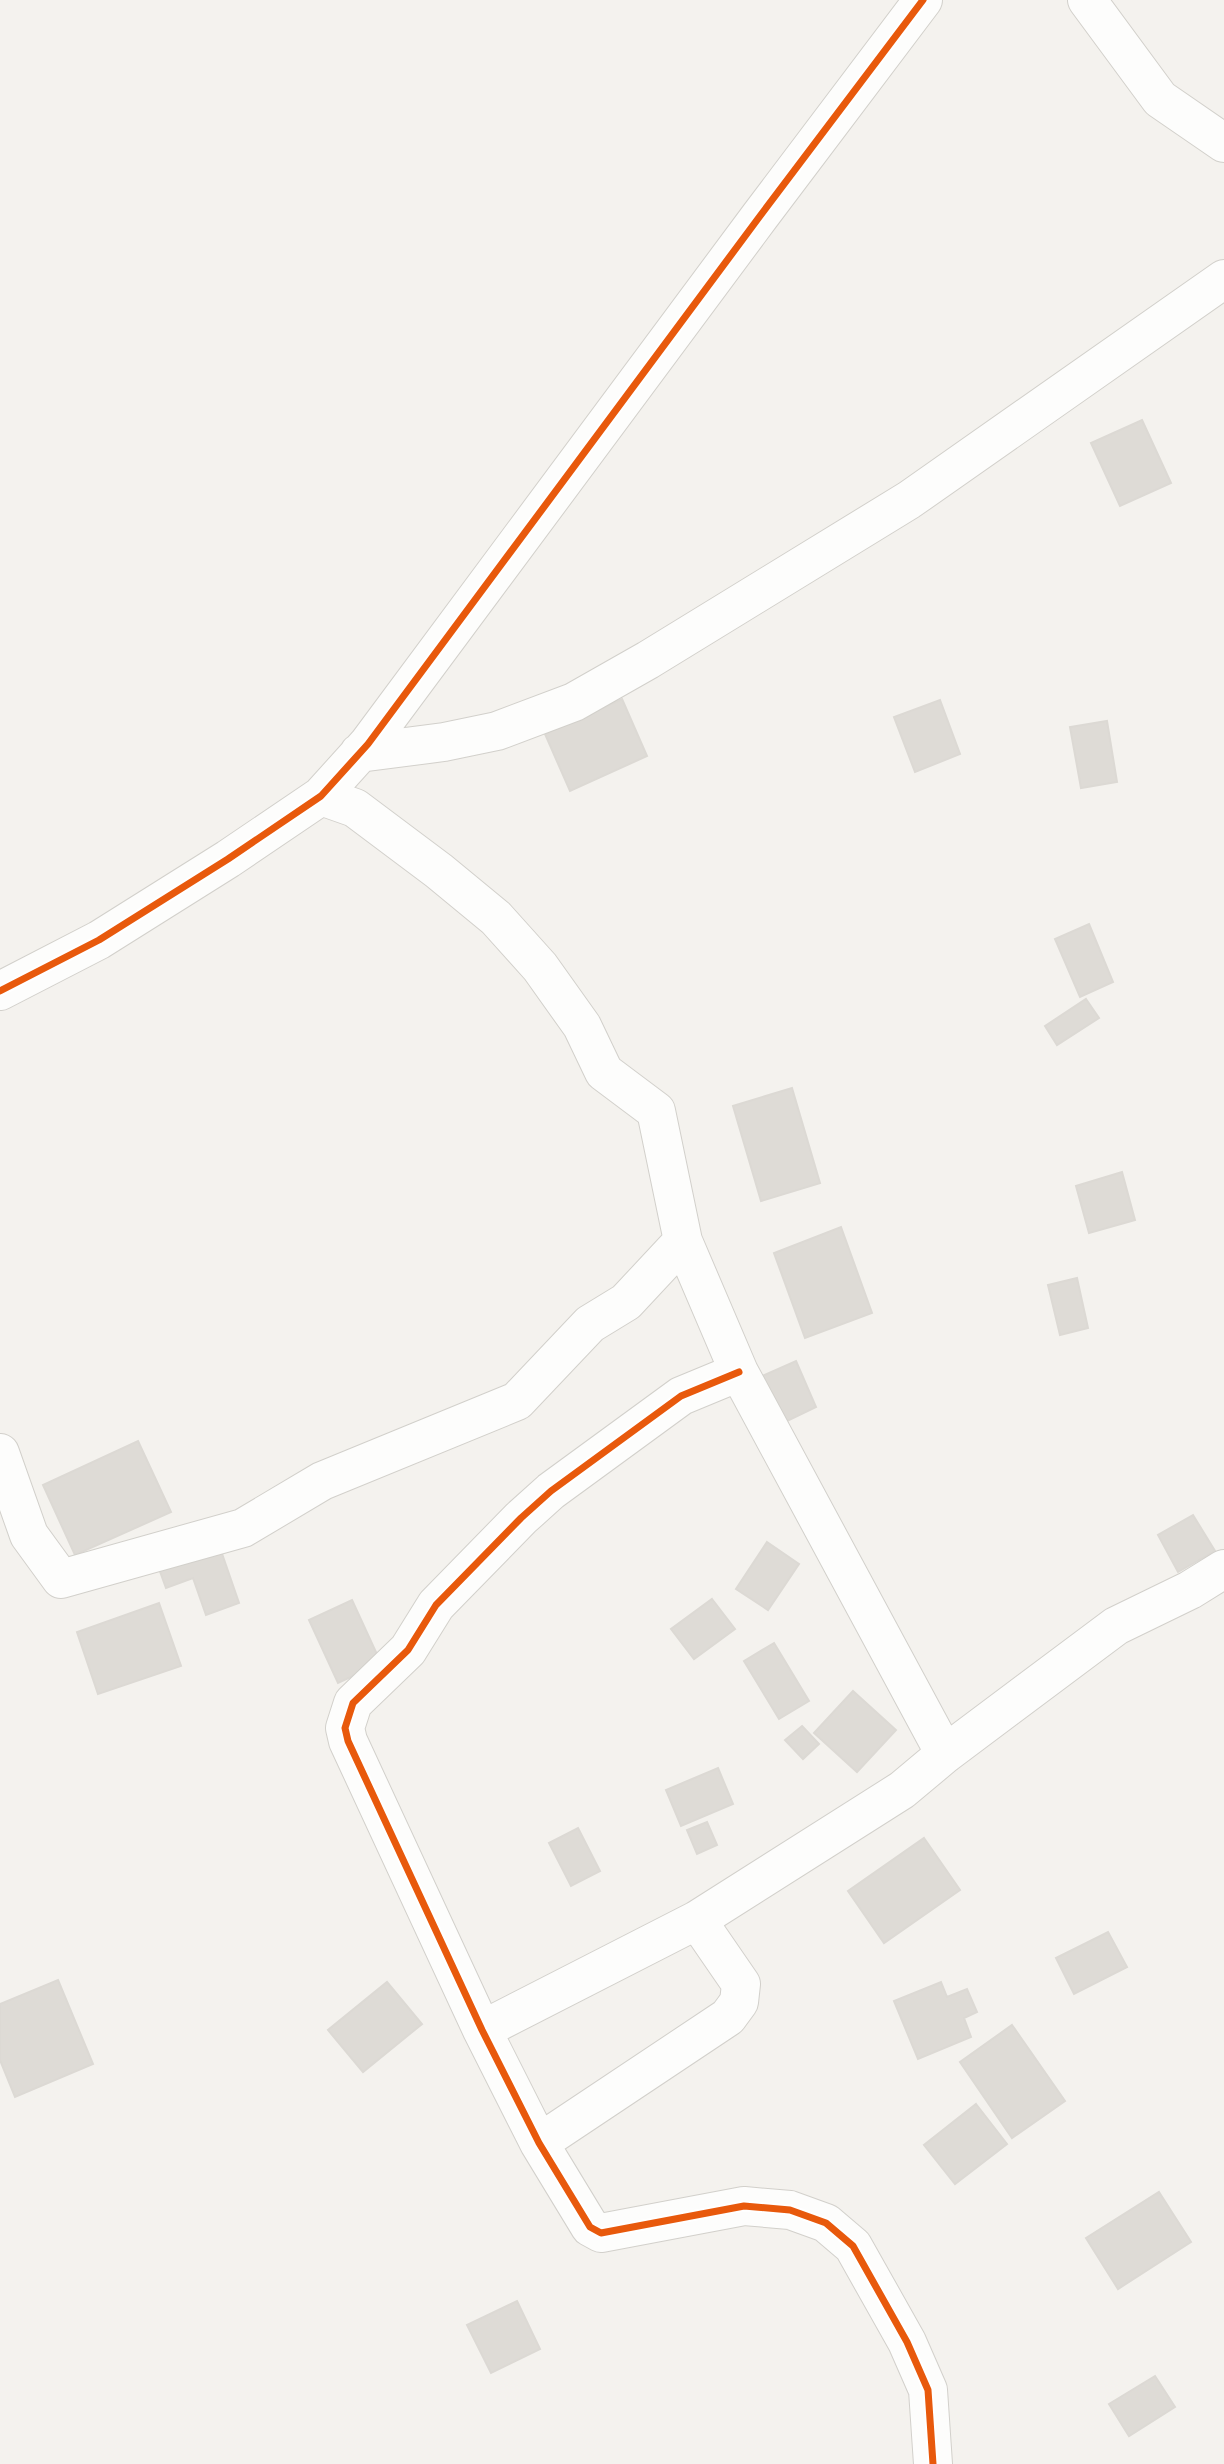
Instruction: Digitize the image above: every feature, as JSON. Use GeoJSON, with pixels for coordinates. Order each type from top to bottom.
{"type":"FeatureCollection","features":[{"type":"Feature","properties":{"kind":"street"},"geometry":{"type":"LineString","coordinates":[[0,991],[99,940],[228,859],[320,796],[359,753],[923,0]]}},
{"type":"Feature","properties":{"kind":"street"},"geometry":{"type":"LineString","coordinates":[[1087,0],[1160,99],[1224,143]]}},
{"type":"Feature","properties":{"kind":"street"},"geometry":{"type":"LineString","coordinates":[[359,753],[444,742],[497,731],[574,702],[648,660],[909,500],[1224,279]]}},
{"type":"Feature","properties":{"kind":"street"},"geometry":{"type":"LineString","coordinates":[[320,796],[355,808],[496,918],[540,967],[582,1026],[604,1072],[656,1111],[683,1241],[739,1372],[945,1754]]}},
{"type":"Feature","properties":{"kind":"street"},"geometry":{"type":"LineString","coordinates":[[0,1453],[29,1535],[61,1579],[243,1528],[322,1481],[517,1401],[590,1325],[626,1302],[683,1241]]}},
{"type":"Feature","properties":{"kind":"street"},"geometry":{"type":"LineString","coordinates":[[739,1372],[681,1396],[551,1491],[436,1605],[408,1650],[354,1703],[345,1728],[348,1741],[482,2030],[539,2143],[590,2227],[601,2233],[744,2206],[790,2210],[826,2223],[853,2246],[907,2342],[928,2390],[933,2464]]}},
{"type":"Feature","properties":{"kind":"street"},"geometry":{"type":"LineString","coordinates":[[482,2030],[697,1920],[902,1790],[945,1754],[1116,1626],[1190,1590],[1224,1569]]}},
{"type":"Feature","properties":{"kind":"street"},"geometry":{"type":"LineString","coordinates":[[539,2143],[729,2017],[739,2002],[741,1984],[697,1920]]}},
{"type":"Feature","properties":{"kind":"building"},"geometry":{"type":"Polygon","coordinates":[[[1142,420],[1171,483],[1120,506],[1091,443],[1142,420]]]}},
{"type":"Feature","properties":{"kind":"building"},"geometry":{"type":"Polygon","coordinates":[[[622,699],[647,756],[570,791],[545,734],[622,699]]]}},
{"type":"Feature","properties":{"kind":"building"},"geometry":{"type":"Polygon","coordinates":[[[940,700],[960,754],[915,772],[894,717],[940,700]]]}},
{"type":"Feature","properties":{"kind":"building"},"geometry":{"type":"Polygon","coordinates":[[[1107,721],[1117,782],[1081,788],[1070,727],[1107,721]]]}},
{"type":"Feature","properties":{"kind":"building"},"geometry":{"type":"Polygon","coordinates":[[[1089,924],[1113,982],[1080,997],[1055,939],[1089,924]]]}},
{"type":"Feature","properties":{"kind":"building"},"geometry":{"type":"Polygon","coordinates":[[[1086,999],[1099,1018],[1057,1045],[1045,1026],[1086,999]]]}},
{"type":"Feature","properties":{"kind":"building"},"geometry":{"type":"Polygon","coordinates":[[[792,1088],[820,1183],[761,1201],[733,1106],[792,1088]]]}},
{"type":"Feature","properties":{"kind":"building"},"geometry":{"type":"Polygon","coordinates":[[[1122,1172],[1135,1220],[1089,1233],[1076,1186],[1122,1172]]]}},
{"type":"Feature","properties":{"kind":"building"},"geometry":{"type":"Polygon","coordinates":[[[841,1227],[872,1313],[805,1338],[774,1253],[841,1227]]]}},
{"type":"Feature","properties":{"kind":"building"},"geometry":{"type":"Polygon","coordinates":[[[1077,1278],[1088,1328],[1060,1335],[1048,1285],[1077,1278]]]}},
{"type":"Feature","properties":{"kind":"building"},"geometry":{"type":"Polygon","coordinates":[[[796,1361],[816,1407],[781,1424],[760,1377],[796,1361]]]}},
{"type":"Feature","properties":{"kind":"building"},"geometry":{"type":"Polygon","coordinates":[[[138,1441],[171,1512],[75,1555],[43,1485],[138,1441]]]}},
{"type":"Feature","properties":{"kind":"building"},"geometry":{"type":"Polygon","coordinates":[[[1193,1515],[1215,1551],[1178,1572],[1158,1535],[1193,1515]]]}},
{"type":"Feature","properties":{"kind":"building"},"geometry":{"type":"Polygon","coordinates":[[[218,1542],[239,1603],[206,1615],[193,1578],[166,1588],[157,1563],[218,1542]]]}},
{"type":"Feature","properties":{"kind":"building"},"geometry":{"type":"Polygon","coordinates":[[[767,1542],[799,1564],[768,1610],[736,1589],[767,1542]]]}},
{"type":"Feature","properties":{"kind":"building"},"geometry":{"type":"Polygon","coordinates":[[[712,1599],[735,1629],[694,1659],[671,1629],[712,1599]]]}},
{"type":"Feature","properties":{"kind":"building"},"geometry":{"type":"Polygon","coordinates":[[[352,1600],[381,1663],[338,1683],[309,1620],[352,1600]]]}},
{"type":"Feature","properties":{"kind":"building"},"geometry":{"type":"Polygon","coordinates":[[[159,1603],[181,1666],[98,1694],[77,1632],[159,1603]]]}},
{"type":"Feature","properties":{"kind":"building"},"geometry":{"type":"Polygon","coordinates":[[[774,1643],[809,1701],[779,1719],[744,1661],[774,1643]]]}},
{"type":"Feature","properties":{"kind":"building"},"geometry":{"type":"Polygon","coordinates":[[[853,1691],[896,1730],[857,1772],[814,1733],[853,1691]]]}},
{"type":"Feature","properties":{"kind":"building"},"geometry":{"type":"Polygon","coordinates":[[[802,1726],[819,1744],[803,1759],[785,1740],[802,1726]]]}},
{"type":"Feature","properties":{"kind":"building"},"geometry":{"type":"Polygon","coordinates":[[[718,1768],[733,1804],[681,1826],[666,1790],[718,1768]]]}},
{"type":"Feature","properties":{"kind":"building"},"geometry":{"type":"Polygon","coordinates":[[[707,1822],[717,1845],[697,1854],[687,1830],[707,1822]]]}},
{"type":"Feature","properties":{"kind":"building"},"geometry":{"type":"Polygon","coordinates":[[[578,1828],[600,1871],[571,1886],[549,1843],[578,1828]]]}},
{"type":"Feature","properties":{"kind":"building"},"geometry":{"type":"Polygon","coordinates":[[[924,1838],[960,1890],[884,1943],[848,1891],[924,1838]]]}},
{"type":"Feature","properties":{"kind":"building"},"geometry":{"type":"Polygon","coordinates":[[[1108,1932],[1127,1967],[1074,1994],[1056,1958],[1108,1932]]]}},
{"type":"Feature","properties":{"kind":"building"},"geometry":{"type":"Polygon","coordinates":[[[58,1980],[93,2064],[15,2097],[0,2060],[0,2004],[58,1980]]]}},
{"type":"Feature","properties":{"kind":"building"},"geometry":{"type":"Polygon","coordinates":[[[387,1982],[422,2024],[363,2072],[328,2030],[387,1982]]]}},
{"type":"Feature","properties":{"kind":"building"},"geometry":{"type":"Polygon","coordinates":[[[941,1982],[947,1997],[967,1989],[977,2012],[964,2018],[971,2037],[918,2059],[894,2001],[941,1982]]]}},
{"type":"Feature","properties":{"kind":"building"},"geometry":{"type":"Polygon","coordinates":[[[1012,2025],[1065,2101],[1012,2138],[960,2062],[1012,2025]]]}},
{"type":"Feature","properties":{"kind":"building"},"geometry":{"type":"Polygon","coordinates":[[[976,2104],[1007,2144],[955,2184],[924,2145],[976,2104]]]}},
{"type":"Feature","properties":{"kind":"building"},"geometry":{"type":"Polygon","coordinates":[[[1159,2192],[1191,2242],[1118,2289],[1086,2238],[1159,2192]]]}},
{"type":"Feature","properties":{"kind":"building"},"geometry":{"type":"Polygon","coordinates":[[[517,2301],[540,2349],[491,2373],[467,2325],[517,2301]]]}},
{"type":"Feature","properties":{"kind":"building"},"geometry":{"type":"Polygon","coordinates":[[[1155,2376],[1175,2407],[1129,2436],[1109,2404],[1155,2376]]]}},
{"type":"Feature","properties":{"kind":"cycle path"},"geometry":{"type":"LineString","coordinates":[[0,991],[99,940],[228,859],[321,796],[368,744],[923,0]]}},
{"type":"Feature","properties":{"kind":"cycle path"},"geometry":{"type":"LineString","coordinates":[[739,1372],[681,1396],[551,1491],[521,1518],[436,1605],[408,1650],[353,1703],[345,1728],[348,1741],[482,2030],[539,2143],[590,2227],[601,2233],[744,2206],[790,2210],[826,2223],[853,2246],[907,2342],[928,2390],[933,2464]]}}]}
